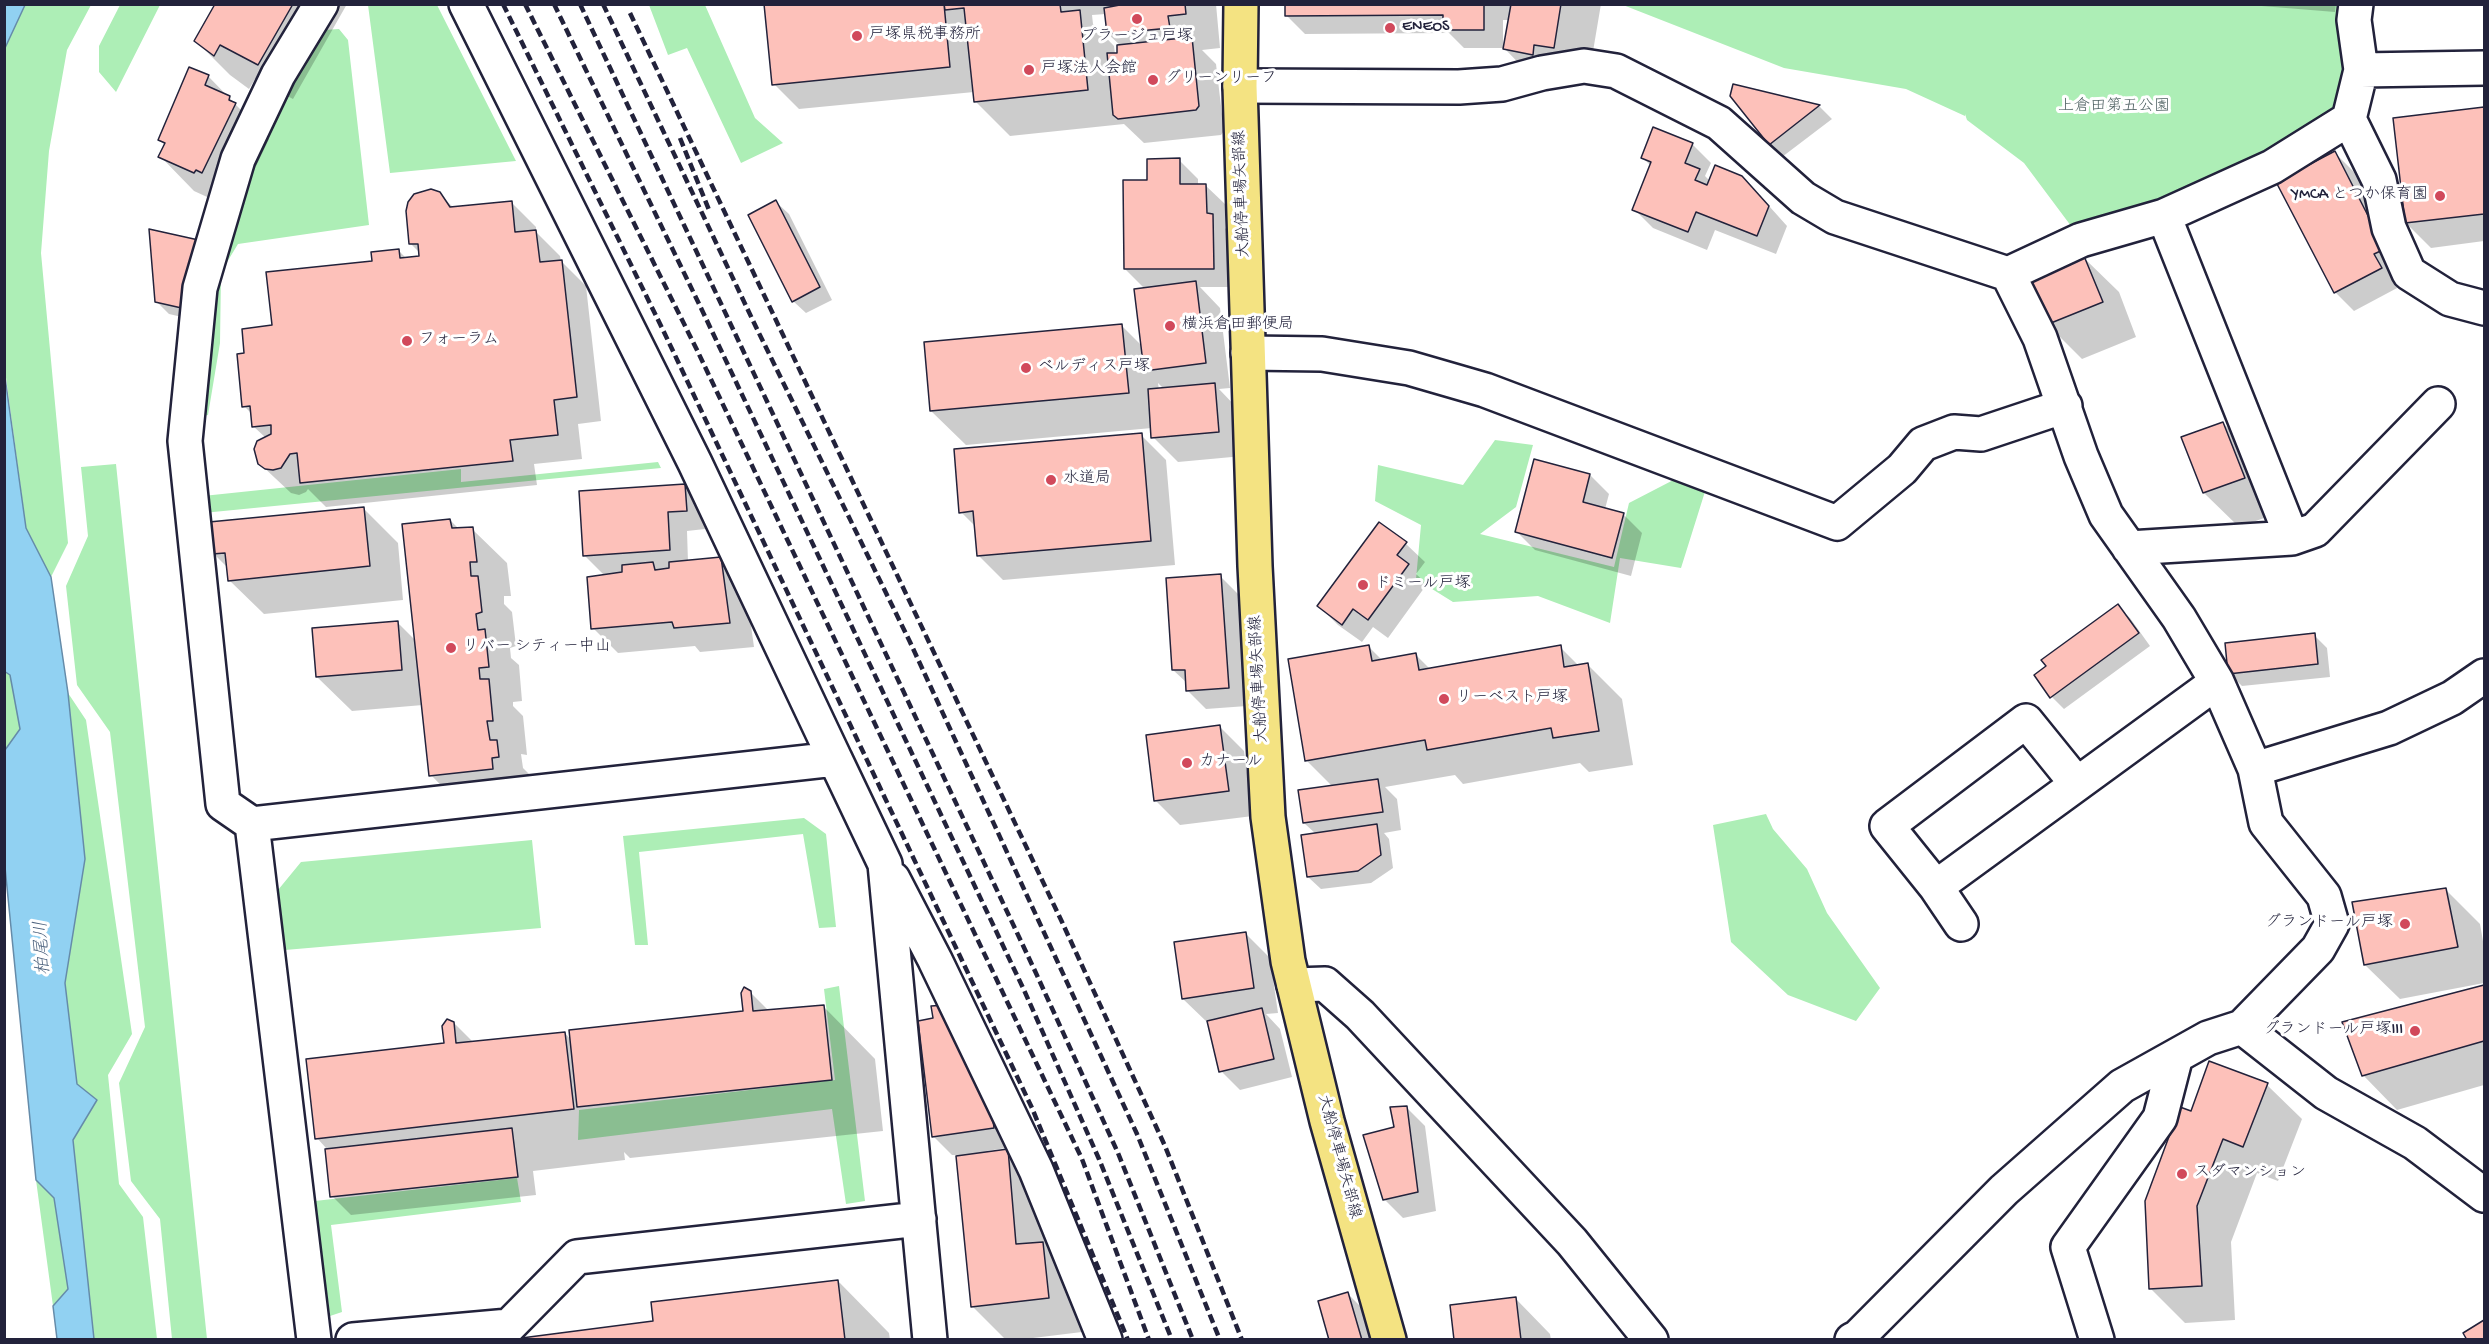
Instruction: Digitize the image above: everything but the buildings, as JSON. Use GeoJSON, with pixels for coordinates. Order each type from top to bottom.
{"type":"FeatureCollection","features":[{"type":"Feature","properties":{"kind":"main road","name":"大船停車場矢部線"},"geometry":{"type":"LineString","coordinates":[[1241,4],[1240,86],[1248,353],[1260,696],[1268,817],[1288,961],[1326,1121],[1389,1340]]}},
{"type":"Feature","properties":{"kind":"street"},"geometry":{"type":"LineString","coordinates":[[321,4],[278,75],[238,159],[200,288],[185,441],[223,804],[252,824],[836,759]]}},
{"type":"Feature","properties":{"kind":"street"},"geometry":{"type":"LineString","coordinates":[[466,4],[695,463],[885,864],[935,960],[1036,1170],[1105,1340]]}},
{"type":"Feature","properties":{"kind":"street"},"geometry":{"type":"LineString","coordinates":[[2356,4],[2354,20],[2361,70],[2349,119],[2379,180],[2389,228],[2409,273],[2450,299],[2484,308]]}},
{"type":"Feature","properties":{"kind":"street"},"geometry":{"type":"LineString","coordinates":[[1240,86],[1459,87],[1502,84],[1542,73],[1584,66],[1616,71],[1719,123],[1803,198],[1834,217],[2008,274],[2081,240],[2164,216],[2272,167],[2349,119]]}},
{"type":"Feature","properties":{"kind":"street"},"geometry":{"type":"LineString","coordinates":[[2361,70],[2484,68]]}},
{"type":"Feature","properties":{"kind":"street"},"geometry":{"type":"LineString","coordinates":[[2164,216],[2292,538]]}},
{"type":"Feature","properties":{"kind":"street"},"geometry":{"type":"LineString","coordinates":[[1852,1340],[1858,1338],[2004,1190],[2122,1086],[2208,1038],[2242,1027],[2318,949],[2332,924],[2324,896],[2266,823],[2255,769],[2217,682],[2179,618],[2106,515],[2081,456],[2040,338],[2008,274]]}},
{"type":"Feature","properties":{"kind":"street"},"geometry":{"type":"LineString","coordinates":[[1248,353],[1322,354],[1409,368],[1485,390],[1837,523],[1902,469],[1923,444],[1954,432],[1981,434],[2065,406]]}},
{"type":"Feature","properties":{"kind":"street"},"geometry":{"type":"LineString","coordinates":[[2129,548],[2292,538],[2315,530],[2438,404]]}},
{"type":"Feature","properties":{"kind":"street"},"geometry":{"type":"LineString","coordinates":[[2255,769],[2389,728],[2452,698],[2484,676]]}},
{"type":"Feature","properties":{"kind":"street"},"geometry":{"type":"LineString","coordinates":[[1935,887],[2217,682]]}},
{"type":"Feature","properties":{"kind":"street"},"geometry":{"type":"LineString","coordinates":[[1961,924],[1887,826],[2026,721],[2077,784]]}},
{"type":"Feature","properties":{"kind":"street"},"geometry":{"type":"LineString","coordinates":[[252,824],[314,1340]]}},
{"type":"Feature","properties":{"kind":"street"},"geometry":{"type":"LineString","coordinates":[[885,864],[930,1340]]}},
{"type":"Feature","properties":{"kind":"street"},"geometry":{"type":"LineString","coordinates":[[1294,985],[1325,984],[1360,1015],[1572,1242],[1651,1340]]}},
{"type":"Feature","properties":{"kind":"street"},"geometry":{"type":"LineString","coordinates":[[2242,1027],[2326,1093],[2415,1143],[2484,1195]]}},
{"type":"Feature","properties":{"kind":"street"},"geometry":{"type":"LineString","coordinates":[[2097,1340],[2068,1246],[2160,1118],[2176,1056]]}},
{"type":"Feature","properties":{"kind":"street"},"geometry":{"type":"LineString","coordinates":[[353,1340],[509,1326],[577,1257],[919,1218]]}},
{"type":"Feature","properties":{"kind":"green space"},"geometry":{"type":"Polygon","coordinates":[[[25,5],[91,5],[67,50],[49,151],[41,253],[68,543],[51,577],[26,528],[5,370],[4,48],[25,5]]]}},
{"type":"Feature","properties":{"kind":"green space"},"geometry":{"type":"Polygon","coordinates":[[[120,5],[160,5],[116,92],[99,72],[99,46],[120,5]]]}},
{"type":"Feature","properties":{"kind":"green space"},"geometry":{"type":"Polygon","coordinates":[[[368,5],[437,5],[516,161],[390,173],[368,5]]]}},
{"type":"Feature","properties":{"kind":"green space"},"geometry":{"type":"Polygon","coordinates":[[[649,5],[705,5],[755,118],[783,143],[741,163],[687,48],[668,55],[649,5]]]}},
{"type":"Feature","properties":{"kind":"green space","name":"上倉田第五公園"},"geometry":{"type":"Polygon","coordinates":[[[1623,5],[2340,5],[2345,72],[2336,110],[2266,157],[2160,203],[2074,230],[2024,163],[1967,120],[1965,114],[1965,116],[1906,89],[1784,68],[1623,5]]]}},
{"type":"Feature","properties":{"kind":"green space"},"geometry":{"type":"Polygon","coordinates":[[[339,29],[348,40],[369,225],[238,244],[221,272],[220,343],[208,415],[197,417],[208,291],[238,188],[281,96],[324,30],[339,29]]]}},
{"type":"Feature","properties":{"kind":"green space"},"geometry":{"type":"Polygon","coordinates":[[[1495,440],[1533,445],[1516,507],[1480,534],[1614,567],[1629,503],[1685,474],[1708,482],[1681,568],[1620,558],[1610,623],[1538,596],[1453,602],[1416,579],[1421,525],[1375,501],[1378,465],[1463,485],[1495,440]]]}},
{"type":"Feature","properties":{"kind":"green space"},"geometry":{"type":"Polygon","coordinates":[[[658,462],[661,468],[203,513],[203,496],[461,469],[461,482],[658,462]]]}},
{"type":"Feature","properties":{"kind":"green space"},"geometry":{"type":"Polygon","coordinates":[[[116,464],[207,1339],[172,1339],[160,1219],[131,1181],[119,1083],[145,1027],[110,732],[77,685],[66,586],[88,536],[81,467],[116,464]]]}},
{"type":"Feature","properties":{"kind":"green space"},"geometry":{"type":"Polygon","coordinates":[[[4,671],[10,675],[20,729],[5,750],[4,671]]]}},
{"type":"Feature","properties":{"kind":"green space"},"geometry":{"type":"Polygon","coordinates":[[[68,693],[86,720],[132,1034],[108,1075],[119,1184],[143,1217],[157,1339],[94,1339],[92,1331],[73,1140],[97,1100],[77,1084],[65,983],[85,859],[68,693]]]}},
{"type":"Feature","properties":{"kind":"green space"},"geometry":{"type":"Polygon","coordinates":[[[1766,814],[1773,829],[1807,869],[1827,913],[1880,988],[1856,1021],[1788,995],[1731,942],[1713,825],[1766,814]]]}},
{"type":"Feature","properties":{"kind":"green space"},"geometry":{"type":"Polygon","coordinates":[[[804,818],[826,834],[836,927],[819,928],[803,834],[639,852],[648,945],[635,945],[623,836],[804,818]]]}},
{"type":"Feature","properties":{"kind":"green space"},"geometry":{"type":"Polygon","coordinates":[[[532,840],[541,928],[285,950],[278,890],[301,862],[532,840]]]}},
{"type":"Feature","properties":{"kind":"green space"},"geometry":{"type":"Polygon","coordinates":[[[839,986],[865,1201],[846,1204],[832,1109],[578,1140],[579,1110],[835,1080],[824,989],[839,986]]]}},
{"type":"Feature","properties":{"kind":"green space"},"geometry":{"type":"Polygon","coordinates":[[[517,1178],[521,1202],[331,1225],[342,1312],[330,1316],[315,1201],[517,1178]]]}},
{"type":"Feature","properties":{"kind":"green space"},"geometry":{"type":"Polygon","coordinates":[[[36,1180],[54,1198],[68,1289],[53,1306],[36,1180]]]}},
{"type":"Feature","properties":{"kind":"water"},"geometry":{"type":"Polygon","coordinates":[[[4,5],[25,5],[5,48],[4,5]]]}},
{"type":"Feature","properties":{"kind":"water","name":"柏尾川"},"geometry":{"type":"Polygon","coordinates":[[[4,370],[26,528],[51,577],[68,693],[85,859],[65,983],[77,1084],[97,1100],[73,1140],[94,1339],[57,1339],[53,1306],[68,1289],[54,1198],[36,1180],[4,857],[5,750],[20,729],[10,675],[4,671],[4,370]]]}},
{"type":"Feature","properties":{"kind":"railway"},"geometry":{"type":"LineString","coordinates":[[503,4],[663,330],[1032,1108],[1128,1340]]}},
{"type":"Feature","properties":{"kind":"railway"},"geometry":{"type":"LineString","coordinates":[[525,4],[697,350],[1082,1159],[1149,1340]]}},
{"type":"Feature","properties":{"kind":"railway"},"geometry":{"type":"LineString","coordinates":[[554,4],[701,308],[1024,990],[1099,1159],[1172,1340]]}},
{"type":"Feature","properties":{"kind":"railway"},"geometry":{"type":"LineString","coordinates":[[580,4],[1035,971],[1118,1153],[1193,1340]]}},
{"type":"Feature","properties":{"kind":"railway"},"geometry":{"type":"LineString","coordinates":[[603,4],[756,327],[910,642],[1137,1134],[1220,1340]]}},
{"type":"Feature","properties":{"kind":"railway"},"geometry":{"type":"LineString","coordinates":[[630,13],[1062,922],[1165,1146],[1242,1340]]}},
{"type":"Feature","properties":{"kind":"railway"},"geometry":{"type":"LineString","coordinates":[[680,138],[709,210]]}},
{"type":"Feature","properties":{"kind":"place","name":"プラージュ戸塚"},"geometry":{"type":"Point","coordinates":[1137,19]}},
{"type":"Feature","properties":{"kind":"place","name":"ENEOS"},"geometry":{"type":"Point","coordinates":[1390,28]}},
{"type":"Feature","properties":{"kind":"place","name":"戸塚県税事務所"},"geometry":{"type":"Point","coordinates":[857,36]}},
{"type":"Feature","properties":{"kind":"place","name":"戸塚法人会館"},"geometry":{"type":"Point","coordinates":[1029,70]}},
{"type":"Feature","properties":{"kind":"place","name":"グリーンリーフ"},"geometry":{"type":"Point","coordinates":[1153,80]}},
{"type":"Feature","properties":{"kind":"place","name":"YMCA とつか保育園"},"geometry":{"type":"Point","coordinates":[2440,196]}},
{"type":"Feature","properties":{"kind":"place","name":"横浜倉田郵便局"},"geometry":{"type":"Point","coordinates":[1170,326]}},
{"type":"Feature","properties":{"kind":"place","name":"フォーラム"},"geometry":{"type":"Point","coordinates":[407,341]}},
{"type":"Feature","properties":{"kind":"place","name":"ベルディス戸塚"},"geometry":{"type":"Point","coordinates":[1026,368]}},
{"type":"Feature","properties":{"kind":"place","name":"水道局"},"geometry":{"type":"Point","coordinates":[1051,480]}},
{"type":"Feature","properties":{"kind":"place","name":"ドミール戸塚"},"geometry":{"type":"Point","coordinates":[1363,585]}},
{"type":"Feature","properties":{"kind":"place","name":"リバー シティー中山"},"geometry":{"type":"Point","coordinates":[451,648]}},
{"type":"Feature","properties":{"kind":"place","name":"リーベスト戸塚"},"geometry":{"type":"Point","coordinates":[1444,699]}},
{"type":"Feature","properties":{"kind":"place","name":"カナール"},"geometry":{"type":"Point","coordinates":[1187,763]}},
{"type":"Feature","properties":{"kind":"place","name":"グランドール戸塚"},"geometry":{"type":"Point","coordinates":[2405,924]}},
{"type":"Feature","properties":{"kind":"place","name":"グランドール戸塚III"},"geometry":{"type":"Point","coordinates":[2415,1031]}},
{"type":"Feature","properties":{"kind":"place","name":"スダマンション"},"geometry":{"type":"Point","coordinates":[2182,1174]}}]}
